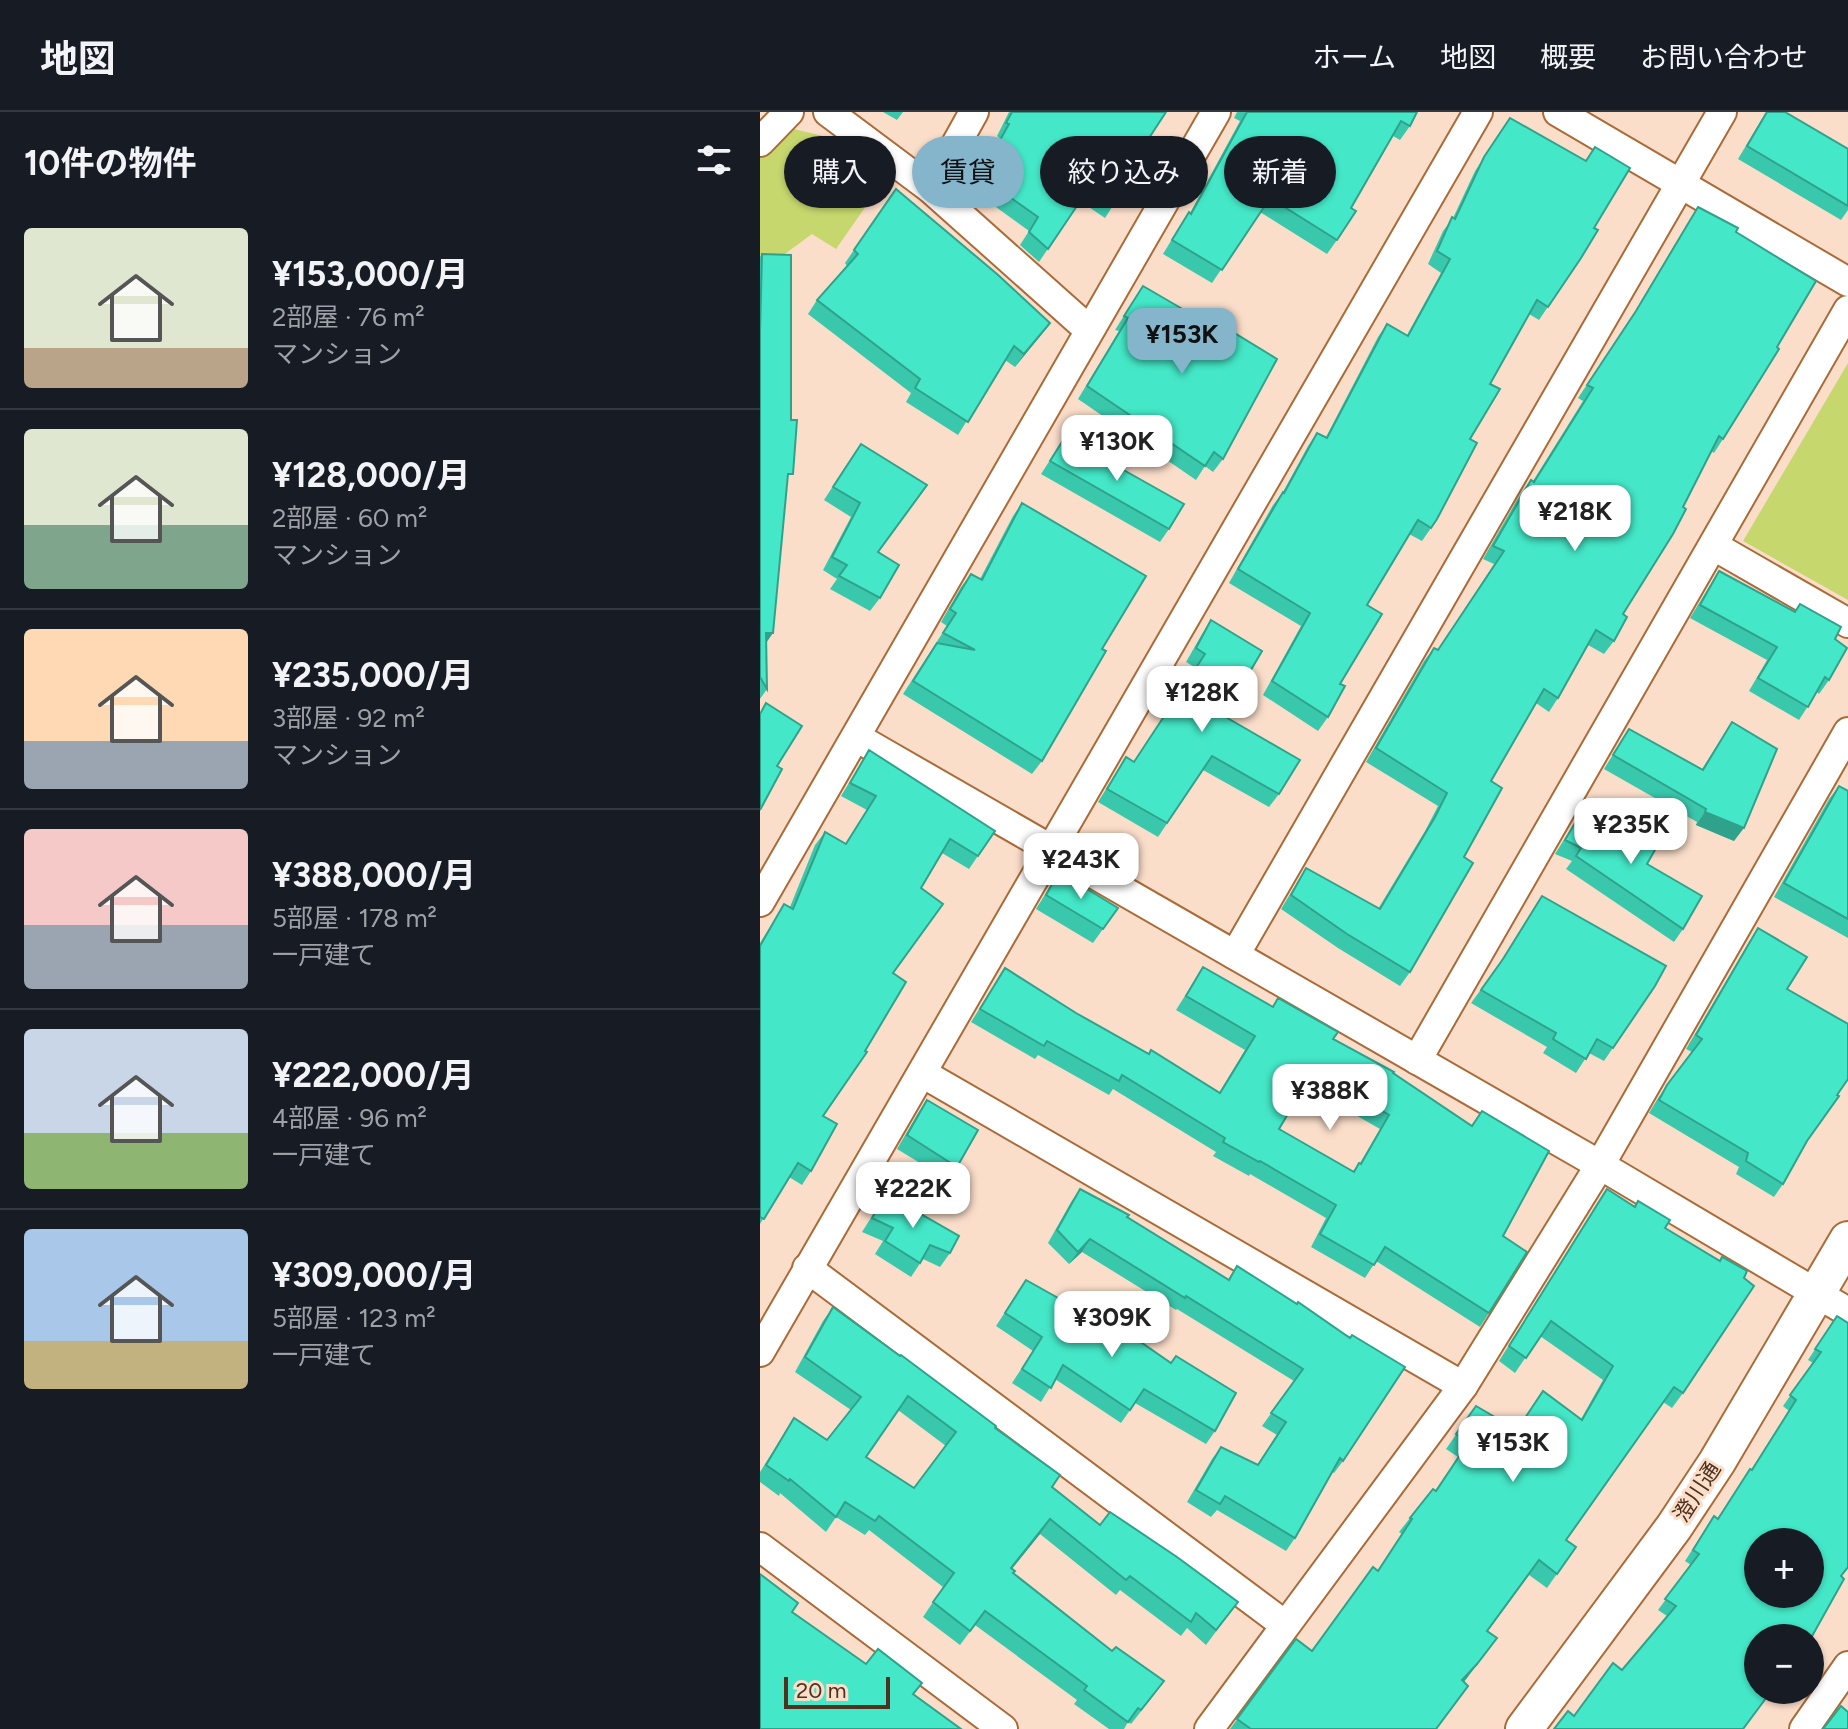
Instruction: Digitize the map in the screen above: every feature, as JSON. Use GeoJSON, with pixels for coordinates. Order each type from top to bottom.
{"type":"FeatureCollection","features":[{"type":"Feature","properties":{"kind":"street"},"geometry":{"type":"LineString","coordinates":[[760,142],[789,112]]}},
{"type":"Feature","properties":{"kind":"street"},"geometry":{"type":"LineString","coordinates":[[828,112],[912,175]]}},
{"type":"Feature","properties":{"kind":"street"},"geometry":{"type":"LineString","coordinates":[[961,136],[974,112]]}},
{"type":"Feature","properties":{"kind":"street"},"geometry":{"type":"LineString","coordinates":[[760,902],[1216,112]]}},
{"type":"Feature","properties":{"kind":"street"},"geometry":{"type":"LineString","coordinates":[[760,1352],[1478,112]]}},
{"type":"Feature","properties":{"kind":"street"},"geometry":{"type":"LineString","coordinates":[[1558,112],[1848,282]]}},
{"type":"Feature","properties":{"kind":"street"},"geometry":{"type":"LineString","coordinates":[[1235,955],[1722,112]]}},
{"type":"Feature","properties":{"kind":"street"},"geometry":{"type":"LineString","coordinates":[[952,208],[1089,330]]}},
{"type":"Feature","properties":{"kind":"street"},"geometry":{"type":"LineString","coordinates":[[1417,1060],[1848,310]]}},
{"type":"Feature","properties":{"kind":"street"},"geometry":{"type":"LineString","coordinates":[[1714,546],[1848,623]]}},
{"type":"Feature","properties":{"kind":"street"},"geometry":{"type":"LineString","coordinates":[[1209,1729],[1463,1386],[1600,1165],[1848,732]]}},
{"type":"Feature","properties":{"kind":"street"},"geometry":{"type":"LineString","coordinates":[[856,737],[1600,1165],[1848,1312]]}},
{"type":"Feature","properties":{"kind":"street"},"geometry":{"type":"LineString","coordinates":[[922,1073],[1463,1386]]}},
{"type":"Feature","properties":{"kind":"street","name":"澄川通"},"geometry":{"type":"LineString","coordinates":[[1524,1729],[1674,1527],[1737,1429],[1848,1240]]}},
{"type":"Feature","properties":{"kind":"street"},"geometry":{"type":"LineString","coordinates":[[807,1268],[1285,1625]]}},
{"type":"Feature","properties":{"kind":"street"},"geometry":{"type":"LineString","coordinates":[[760,1547],[1003,1729]]}},
{"type":"Feature","properties":{"kind":"street"},"geometry":{"type":"LineString","coordinates":[[1804,1729],[1848,1666]]}},
{"type":"Feature","properties":{"kind":"green space"},"geometry":{"type":"Polygon","coordinates":[[[786,127],[823,136],[784,136],[784,208],[865,208],[836,249],[812,234],[778,259],[760,258],[760,155],[786,127]]]}},
{"type":"Feature","properties":{"kind":"green space"},"geometry":{"type":"Polygon","coordinates":[[[1848,363],[1848,600],[1743,541],[1848,363]]]}},
{"type":"Feature","properties":{"kind":"building"},"geometry":{"type":"Polygon","coordinates":[[[1012,112],[1166,112],[1150,136],[1040,136],[1040,208],[1076,208],[1048,249],[1029,232],[1038,217],[1024,207],[1024,136],[1002,136],[1009,124],[1006,123],[1012,112]]]}},
{"type":"Feature","properties":{"kind":"building"},"geometry":{"type":"Polygon","coordinates":[[[1247,112],[1417,112],[1410,126],[1401,121],[1351,208],[1356,211],[1337,240],[1286,208],[1336,208],[1336,136],[1234,136],[1247,112]]]}},
{"type":"Feature","properties":{"kind":"building"},"geometry":{"type":"Polygon","coordinates":[[[1767,112],[1785,112],[1848,149],[1848,206],[1747,146],[1767,112]]]}},
{"type":"Feature","properties":{"kind":"building"},"geometry":{"type":"Polygon","coordinates":[[[1510,118],[1586,161],[1595,147],[1630,168],[1594,228],[1598,230],[1581,258],[1548,307],[1537,300],[1490,384],[1500,389],[1470,439],[1477,443],[1437,519],[1431,528],[1418,520],[1367,605],[1382,614],[1340,684],[1345,686],[1328,717],[1272,681],[1310,613],[1238,569],[1317,433],[1327,438],[1387,324],[1408,336],[1450,259],[1437,251],[1452,217],[1455,219],[1484,157],[1510,118]]]}},
{"type":"Feature","properties":{"kind":"building"},"geometry":{"type":"Polygon","coordinates":[[[1224,154],[1224,208],[1263,208],[1222,270],[1172,240],[1189,212],[1191,214],[1194,208],[1208,208],[1208,183],[1224,154]]]}},
{"type":"Feature","properties":{"kind":"building"},"geometry":{"type":"Polygon","coordinates":[[[896,189],[912,202],[912,208],[919,208],[1050,323],[1024,354],[1014,346],[968,422],[915,388],[920,379],[817,300],[858,254],[854,250],[883,208],[896,208],[896,189]]]}},
{"type":"Feature","properties":{"kind":"building"},"geometry":{"type":"Polygon","coordinates":[[[1698,207],[1738,228],[1736,232],[1816,281],[1777,347],[1779,349],[1723,439],[1719,436],[1683,507],[1686,509],[1673,534],[1623,614],[1627,617],[1614,641],[1596,630],[1558,698],[1544,689],[1491,781],[1502,788],[1464,857],[1473,863],[1410,972],[1291,895],[1306,868],[1380,909],[1435,817],[1447,793],[1376,748],[1434,648],[1438,650],[1504,551],[1493,546],[1531,480],[1534,482],[1593,388],[1587,385],[1636,311],[1698,207]]]}},
{"type":"Feature","properties":{"kind":"building"},"geometry":{"type":"Polygon","coordinates":[[[762,254],[791,255],[791,420],[797,420],[793,474],[788,474],[773,633],[766,633],[767,689],[760,677],[762,254]]]}},
{"type":"Feature","properties":{"kind":"building"},"geometry":{"type":"Polygon","coordinates":[[[1143,286],[1210,325],[1213,320],[1277,359],[1223,459],[1214,452],[1205,466],[1087,386],[1128,318],[1124,316],[1143,286]]]}},
{"type":"Feature","properties":{"kind":"building"},"geometry":{"type":"Polygon","coordinates":[[[1065,437],[1184,504],[1169,529],[1050,461],[1065,437]]]}},
{"type":"Feature","properties":{"kind":"building"},"geometry":{"type":"Polygon","coordinates":[[[861,444],[927,485],[878,552],[899,565],[880,598],[839,576],[847,565],[832,557],[860,503],[833,487],[861,444]]]}},
{"type":"Feature","properties":{"kind":"building"},"geometry":{"type":"Polygon","coordinates":[[[1022,503],[1146,576],[1102,649],[1106,651],[1042,761],[913,681],[937,643],[975,650],[943,633],[956,613],[950,609],[971,574],[982,580],[1022,503]]]}},
{"type":"Feature","properties":{"kind":"building"},"geometry":{"type":"Polygon","coordinates":[[[1719,571],[1795,612],[1800,604],[1841,627],[1835,639],[1847,648],[1829,680],[1825,677],[1808,707],[1758,678],[1777,647],[1700,605],[1719,571]]]}},
{"type":"Feature","properties":{"kind":"building"},"geometry":{"type":"Polygon","coordinates":[[[1211,620],[1262,651],[1224,716],[1300,760],[1279,794],[1212,756],[1167,823],[1107,789],[1126,757],[1134,762],[1205,654],[1196,648],[1211,620]]]}},
{"type":"Feature","properties":{"kind":"building"},"geometry":{"type":"Polygon","coordinates":[[[766,703],[802,726],[777,766],[782,769],[760,810],[760,714],[766,703]]]}},
{"type":"Feature","properties":{"kind":"building"},"geometry":{"type":"Polygon","coordinates":[[[1732,722],[1777,749],[1744,828],[1705,812],[1706,809],[1613,755],[1629,729],[1703,770],[1732,722]]]}},
{"type":"Feature","properties":{"kind":"building"},"geometry":{"type":"Polygon","coordinates":[[[869,750],[995,831],[978,856],[950,839],[921,888],[943,904],[893,973],[906,982],[867,1052],[823,1116],[837,1124],[811,1171],[798,1163],[764,1219],[760,1217],[760,946],[784,904],[793,909],[825,832],[846,844],[876,796],[850,783],[869,750]]]}},
{"type":"Feature","properties":{"kind":"building"},"geometry":{"type":"Polygon","coordinates":[[[1839,786],[1848,791],[1848,919],[1784,883],[1839,786]]]}},
{"type":"Feature","properties":{"kind":"building"},"geometry":{"type":"Polygon","coordinates":[[[1585,806],[1656,848],[1647,864],[1702,896],[1683,929],[1576,856],[1581,848],[1565,840],[1585,806]]]}},
{"type":"Feature","properties":{"kind":"building"},"geometry":{"type":"Polygon","coordinates":[[[1059,872],[1118,908],[1103,929],[1046,895],[1059,872]]]}},
{"type":"Feature","properties":{"kind":"building"},"geometry":{"type":"Polygon","coordinates":[[[1542,896],[1666,966],[1613,1048],[1597,1039],[1586,1059],[1553,1039],[1556,1033],[1481,990],[1542,896]]]}},
{"type":"Feature","properties":{"kind":"building"},"geometry":{"type":"Polygon","coordinates":[[[1758,928],[1807,957],[1787,989],[1848,1024],[1848,1079],[1783,1184],[1746,1161],[1748,1153],[1659,1100],[1702,1039],[1696,1035],[1758,928]]]}},
{"type":"Feature","properties":{"kind":"building"},"geometry":{"type":"Polygon","coordinates":[[[1203,967],[1273,1007],[1278,998],[1338,1032],[1333,1039],[1394,1072],[1472,1126],[1482,1111],[1549,1151],[1503,1236],[1527,1252],[1489,1313],[1385,1247],[1374,1265],[1320,1234],[1336,1205],[1223,1142],[1225,1138],[1122,1075],[1119,1081],[1047,1041],[1044,1046],[980,1009],[1005,968],[1076,1013],[1149,1054],[1151,1050],[1220,1093],[1255,1036],[1186,996],[1203,967]],[[1313,1072],[1279,1129],[1354,1172],[1389,1115],[1313,1072]]]}},
{"type":"Feature","properties":{"kind":"building"},"geometry":{"type":"Polygon","coordinates":[[[927,1100],[978,1130],[957,1167],[907,1135],[927,1100]]]}},
{"type":"Feature","properties":{"kind":"building"},"geometry":{"type":"Polygon","coordinates":[[[1080,1189],[1129,1215],[1127,1217],[1229,1280],[1237,1266],[1298,1302],[1350,1338],[1352,1335],[1405,1367],[1343,1461],[1340,1458],[1295,1538],[1225,1496],[1220,1504],[1196,1490],[1221,1447],[1258,1465],[1286,1422],[1271,1413],[1303,1369],[1090,1239],[1078,1252],[1057,1230],[1080,1189]]]}},
{"type":"Feature","properties":{"kind":"building"},"geometry":{"type":"Polygon","coordinates":[[[1607,1189],[1635,1207],[1638,1201],[1670,1220],[1665,1228],[1720,1261],[1722,1257],[1747,1271],[1744,1278],[1754,1286],[1683,1393],[1674,1387],[1566,1540],[1576,1547],[1557,1574],[1539,1560],[1487,1631],[1497,1638],[1462,1680],[1468,1686],[1436,1729],[1251,1729],[1237,1719],[1296,1639],[1312,1651],[1373,1567],[1378,1571],[1410,1518],[1433,1489],[1436,1491],[1468,1443],[1456,1434],[1476,1406],[1517,1430],[1543,1391],[1582,1420],[1613,1366],[1551,1321],[1526,1358],[1509,1346],[1607,1189]]]}},
{"type":"Feature","properties":{"kind":"building"},"geometry":{"type":"Polygon","coordinates":[[[886,1194],[959,1236],[950,1253],[930,1245],[920,1263],[885,1241],[893,1228],[872,1218],[886,1194]]]}},
{"type":"Feature","properties":{"kind":"building"},"geometry":{"type":"Polygon","coordinates":[[[1026,1280],[1119,1332],[1122,1329],[1171,1363],[1176,1356],[1236,1393],[1215,1431],[1144,1389],[1130,1410],[1063,1365],[1051,1388],[1022,1369],[1042,1337],[1005,1313],[1026,1280]]]}},
{"type":"Feature","properties":{"kind":"building"},"geometry":{"type":"Polygon","coordinates":[[[833,1307],[1060,1475],[1052,1487],[1100,1525],[1110,1512],[1238,1602],[1216,1630],[1196,1613],[1191,1622],[1130,1576],[1126,1580],[1050,1519],[1011,1568],[1015,1571],[1013,1573],[1112,1651],[1116,1647],[1164,1681],[1128,1722],[1084,1690],[1087,1686],[985,1611],[970,1631],[933,1602],[954,1573],[879,1516],[875,1521],[845,1502],[836,1517],[790,1479],[766,1465],[794,1418],[827,1440],[861,1397],[805,1357],[833,1307]],[[908,1396],[866,1457],[914,1488],[956,1432],[908,1396]]]}},
{"type":"Feature","properties":{"kind":"building"},"geometry":{"type":"Polygon","coordinates":[[[1837,1316],[1848,1323],[1848,1567],[1819,1624],[1744,1624],[1744,1704],[1762,1704],[1743,1729],[1554,1729],[1568,1711],[1574,1716],[1613,1663],[1622,1670],[1676,1606],[1665,1599],[1699,1554],[1693,1550],[1714,1516],[1718,1519],[1752,1470],[1796,1400],[1790,1395],[1821,1352],[1815,1349],[1837,1316]]]}},
{"type":"Feature","properties":{"kind":"building"},"geometry":{"type":"Polygon","coordinates":[[[760,1574],[798,1603],[792,1612],[866,1664],[878,1649],[922,1683],[913,1694],[961,1729],[760,1729],[760,1574]]]}},
{"type":"Feature","properties":{"kind":"building"},"geometry":{"type":"Polygon","coordinates":[[[1841,1706],[1848,1712],[1848,1729],[1823,1729],[1841,1706]]]}}]}
